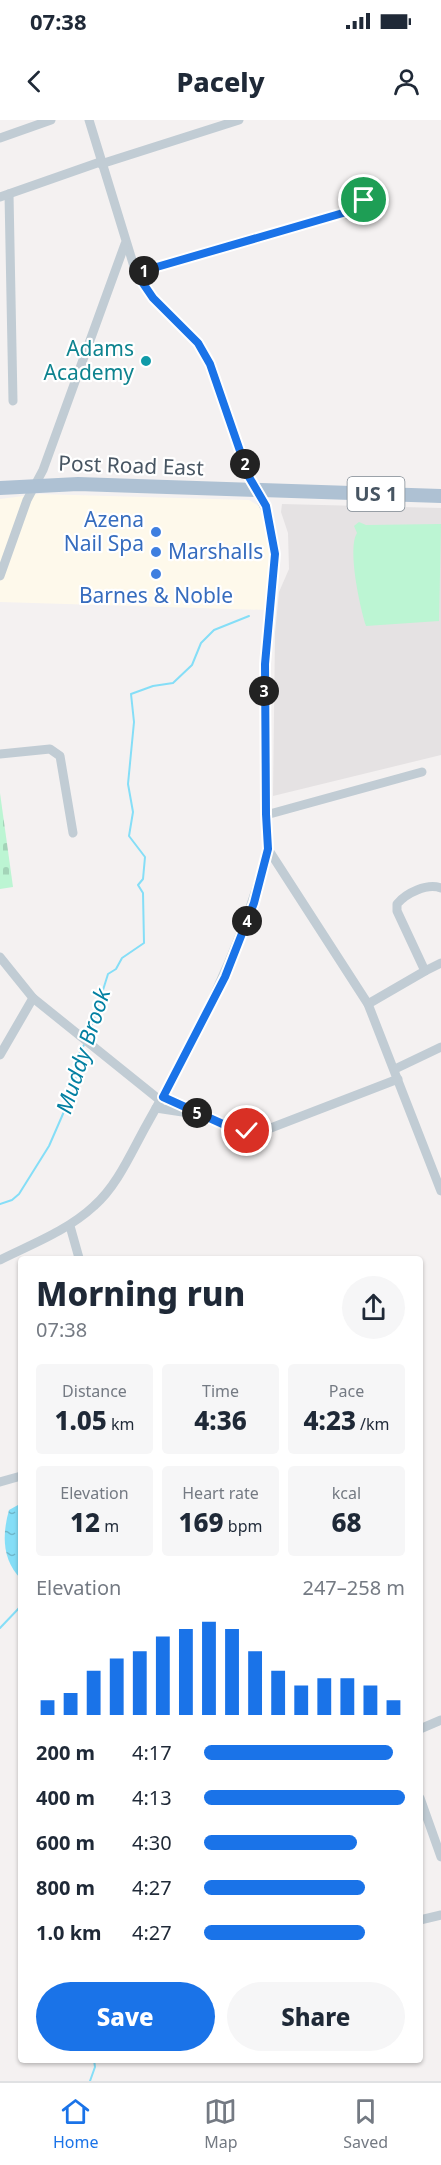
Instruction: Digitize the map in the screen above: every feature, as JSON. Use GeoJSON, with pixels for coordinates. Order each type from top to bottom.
{"type":"FeatureCollection","features":[{"type":"Feature","properties":{"kind":"main road","name":"Post Road East"},"geometry":{"type":"LineString","coordinates":[[0,488],[36,484],[441,496]]}},
{"type":"Feature","properties":{"kind":"street"},"geometry":{"type":"LineString","coordinates":[[0,138],[51,120]]}},
{"type":"Feature","properties":{"kind":"street"},"geometry":{"type":"LineString","coordinates":[[0,1260],[70,1226],[96,1205],[118,1176],[160,1102],[225,977],[254,903],[268,849],[265,664],[275,554],[269,516],[258,490],[249,477],[210,364],[198,343],[153,298],[136,273],[89,120]]}},
{"type":"Feature","properties":{"kind":"street"},"geometry":{"type":"LineString","coordinates":[[13,401],[13,264],[5,195],[239,120]]}},
{"type":"Feature","properties":{"kind":"street"},"geometry":{"type":"LineString","coordinates":[[136,273],[343,213]]}},
{"type":"Feature","properties":{"kind":"street"},"geometry":{"type":"LineString","coordinates":[[0,576],[126,244]]}},
{"type":"Feature","properties":{"kind":"street"},"geometry":{"type":"LineString","coordinates":[[0,754],[50,749],[60,756],[73,833]]}},
{"type":"Feature","properties":{"kind":"street"},"geometry":{"type":"LineString","coordinates":[[266,814],[423,772]]}},
{"type":"Feature","properties":{"kind":"street"},"geometry":{"type":"LineString","coordinates":[[268,849],[368,1004],[441,1191]]}},
{"type":"Feature","properties":{"kind":"street"},"geometry":{"type":"LineString","coordinates":[[425,971],[397,911],[397,904],[410,893],[435,886],[441,888]]}},
{"type":"Feature","properties":{"kind":"street"},"geometry":{"type":"LineString","coordinates":[[0,957],[33,998],[160,1102],[200,1114],[236,1130],[263,1131],[398,1079]]}},
{"type":"Feature","properties":{"kind":"street"},"geometry":{"type":"LineString","coordinates":[[368,1004],[441,963]]}},
{"type":"Feature","properties":{"kind":"street"},"geometry":{"type":"LineString","coordinates":[[0,1055],[33,998]]}},
{"type":"Feature","properties":{"kind":"street"},"geometry":{"type":"LineString","coordinates":[[395,1069],[441,1047]]}},
{"type":"Feature","properties":{"kind":"street"},"geometry":{"type":"LineString","coordinates":[[70,1226],[78,1256]]}},
{"type":"Feature","properties":{"kind":"street"},"geometry":{"type":"LineString","coordinates":[[0,1482],[18,1477]]}},
{"type":"Feature","properties":{"kind":"street"},"geometry":{"type":"LineString","coordinates":[[423,1728],[441,1720]]}},
{"type":"Feature","properties":{"kind":"street"},"geometry":{"type":"LineString","coordinates":[[423,1806],[441,1857]]}},
{"type":"Feature","properties":{"kind":"street"},"geometry":{"type":"LineString","coordinates":[[423,1919],[441,1915]]}},
{"type":"Feature","properties":{"kind":"shaded area"},"geometry":{"type":"Polygon","coordinates":[[[39,494],[249,500],[259,506],[270,542],[267,610],[0,602],[0,499],[39,494]]]}},
{"type":"Feature","properties":{"kind":"shaded area"},"geometry":{"type":"Polygon","coordinates":[[[282,504],[441,508],[441,755],[273,796],[275,633],[279,592],[289,569],[288,533],[281,512],[282,504]]]}},
{"type":"Feature","properties":{"kind":"green space"},"geometry":{"type":"Polygon","coordinates":[[[359,522],[366,525],[441,524],[439,621],[366,626],[358,593],[353,551],[357,533],[354,526],[359,522]]]}},
{"type":"Feature","properties":{"kind":"green space"},"geometry":{"type":"Polygon","coordinates":[[[0,793],[13,887],[0,889],[0,793]]]}},
{"type":"Feature","properties":{"kind":"water"},"geometry":{"type":"Polygon","coordinates":[[[18,1505],[18,1576],[10,1564],[5,1547],[5,1529],[9,1510],[18,1505]]]}},
{"type":"Feature","properties":{"kind":"waterway","name":"Muddy Brook"},"geometry":{"type":"LineString","coordinates":[[88,1038],[108,974],[116,969],[122,958],[144,943],[143,893],[138,885],[143,879],[145,857],[129,836],[133,812],[128,784],[134,722],[131,694],[153,686],[173,683],[192,665],[201,643],[214,630],[249,616]]}},
{"type":"Feature","properties":{"kind":"waterway","name":"Muddy Brook"},"geometry":{"type":"LineString","coordinates":[[0,1204],[12,1200],[19,1194],[49,1146],[76,1084],[75,1061],[85,1043]]}},
{"type":"Feature","properties":{"kind":"waterway"},"geometry":{"type":"LineString","coordinates":[[0,1628],[18,1609]]}},
{"type":"Feature","properties":{"kind":"waterway"},"geometry":{"type":"LineString","coordinates":[[90,2081],[94,2063]]}},
{"type":"Feature","properties":{"kind":"place","name":"Adams Academy"},"geometry":{"type":"Point","coordinates":[146,361]}},
{"type":"Feature","properties":{"kind":"place","name":"Azena Nail Spa"},"geometry":{"type":"Point","coordinates":[156,532]}},
{"type":"Feature","properties":{"kind":"place","name":"Marshalls"},"geometry":{"type":"Point","coordinates":[156,552]}},
{"type":"Feature","properties":{"kind":"place","name":"Barnes & Noble"},"geometry":{"type":"Point","coordinates":[156,574]}},
{"type":"Feature","properties":{"kind":"route"},"geometry":{"type":"LineString","coordinates":[[247,1131],[236,1130],[163,1097],[225,977],[254,903],[268,849],[264,681],[275,554],[273,535],[266,506],[249,477],[210,364],[198,343],[153,298],[136,273],[343,213],[354,201],[364,200]]}}]}
